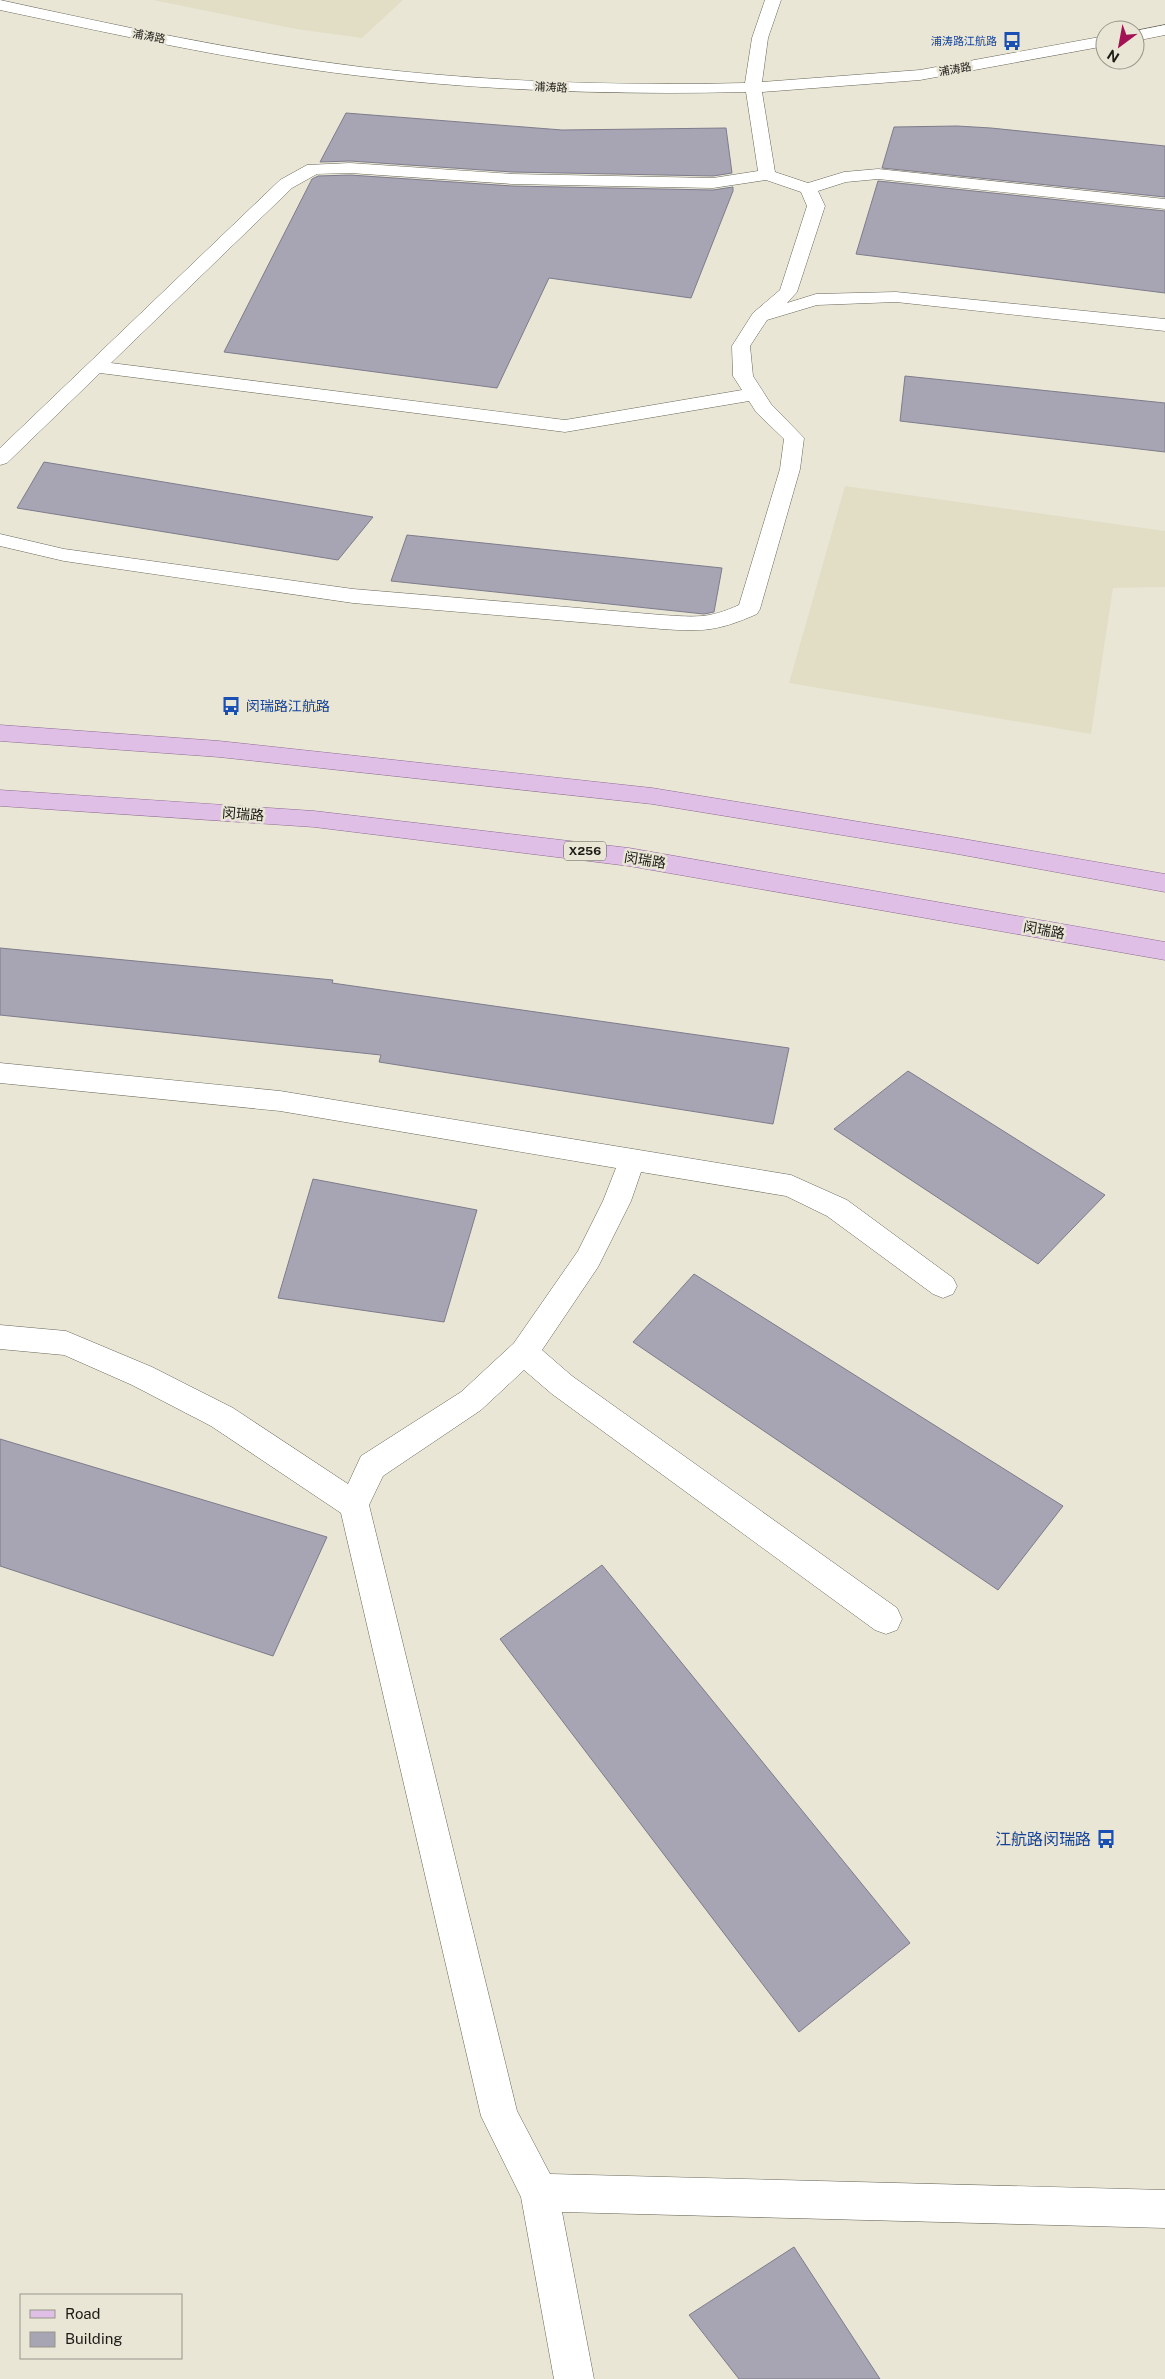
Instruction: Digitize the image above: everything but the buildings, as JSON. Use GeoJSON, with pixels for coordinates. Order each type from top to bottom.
{"type":"FeatureCollection","features":[{"type":"Feature","properties":{"kind":"main road"},"geometry":{"type":"LineString","coordinates":[[0,733],[219,749],[652,796],[952,845],[1165,883]]}},
{"type":"Feature","properties":{"kind":"main road","name":"闵瑞路"},"geometry":{"type":"LineString","coordinates":[[0,798],[314,819],[629,857],[1165,951]]}},
{"type":"Feature","properties":{"kind":"street"},"geometry":{"type":"LineString","coordinates":[[767,175],[753,86],[760,38],[773,0]]}},
{"type":"Feature","properties":{"kind":"street","name":"浦涛路"},"geometry":{"type":"LineString","coordinates":[[0,5],[126,32],[283,60],[430,78],[557,87],[651,90],[915,76],[1095,43]]}},
{"type":"Feature","properties":{"kind":"street"},"geometry":{"type":"LineString","coordinates":[[1145,34],[1165,30]]}},
{"type":"Feature","properties":{"kind":"street"},"geometry":{"type":"LineString","coordinates":[[0,460],[286,184],[313,169],[350,168],[512,180],[713,183],[767,175],[808,189],[844,177],[878,174],[1165,204]]}},
{"type":"Feature","properties":{"kind":"street"},"geometry":{"type":"LineString","coordinates":[[0,540],[64,555],[353,596],[694,624],[719,622],[749,609],[790,469],[794,438],[763,408],[743,376],[741,346],[760,317],[788,292],[816,206],[808,189]]}},
{"type":"Feature","properties":{"kind":"street"},"geometry":{"type":"LineString","coordinates":[[760,317],[816,300],[896,297],[1165,324]]}},
{"type":"Feature","properties":{"kind":"street"},"geometry":{"type":"LineString","coordinates":[[96,367],[564,426],[754,394]]}},
{"type":"Feature","properties":{"kind":"street"},"geometry":{"type":"LineString","coordinates":[[0,1073],[280,1101],[791,1186],[837,1208],[942,1286]]}},
{"type":"Feature","properties":{"kind":"street"},"geometry":{"type":"LineString","coordinates":[[574,2379],[539,2193],[500,2116],[354,1505],[372,1466],[471,1401],[524,1352],[588,1258],[617,1201],[632,1160]]}},
{"type":"Feature","properties":{"kind":"street"},"geometry":{"type":"LineString","coordinates":[[0,1337],[66,1343],[142,1376],[222,1417],[354,1505]]}},
{"type":"Feature","properties":{"kind":"street"},"geometry":{"type":"LineString","coordinates":[[524,1352],[562,1385],[886,1620]]}},
{"type":"Feature","properties":{"kind":"street"},"geometry":{"type":"LineString","coordinates":[[539,2193],[1165,2209]]}},
{"type":"Feature","properties":{"kind":"shaded area"},"geometry":{"type":"Polygon","coordinates":[[[153,0],[403,0],[362,38],[296,29],[153,0]]]}},
{"type":"Feature","properties":{"kind":"shaded area"},"geometry":{"type":"Polygon","coordinates":[[[845,486],[1165,531],[1165,587],[1113,588],[1091,734],[789,683],[845,486]]]}},
{"type":"Feature","properties":{"kind":"place","name":"浦涛路江航路"},"geometry":{"type":"Point","coordinates":[1012,41]}},
{"type":"Feature","properties":{"kind":"place","name":"闵瑞路江航路"},"geometry":{"type":"Point","coordinates":[231,706]}},
{"type":"Feature","properties":{"kind":"place","name":"江航路闵瑞路"},"geometry":{"type":"Point","coordinates":[1106,1839]}}]}
